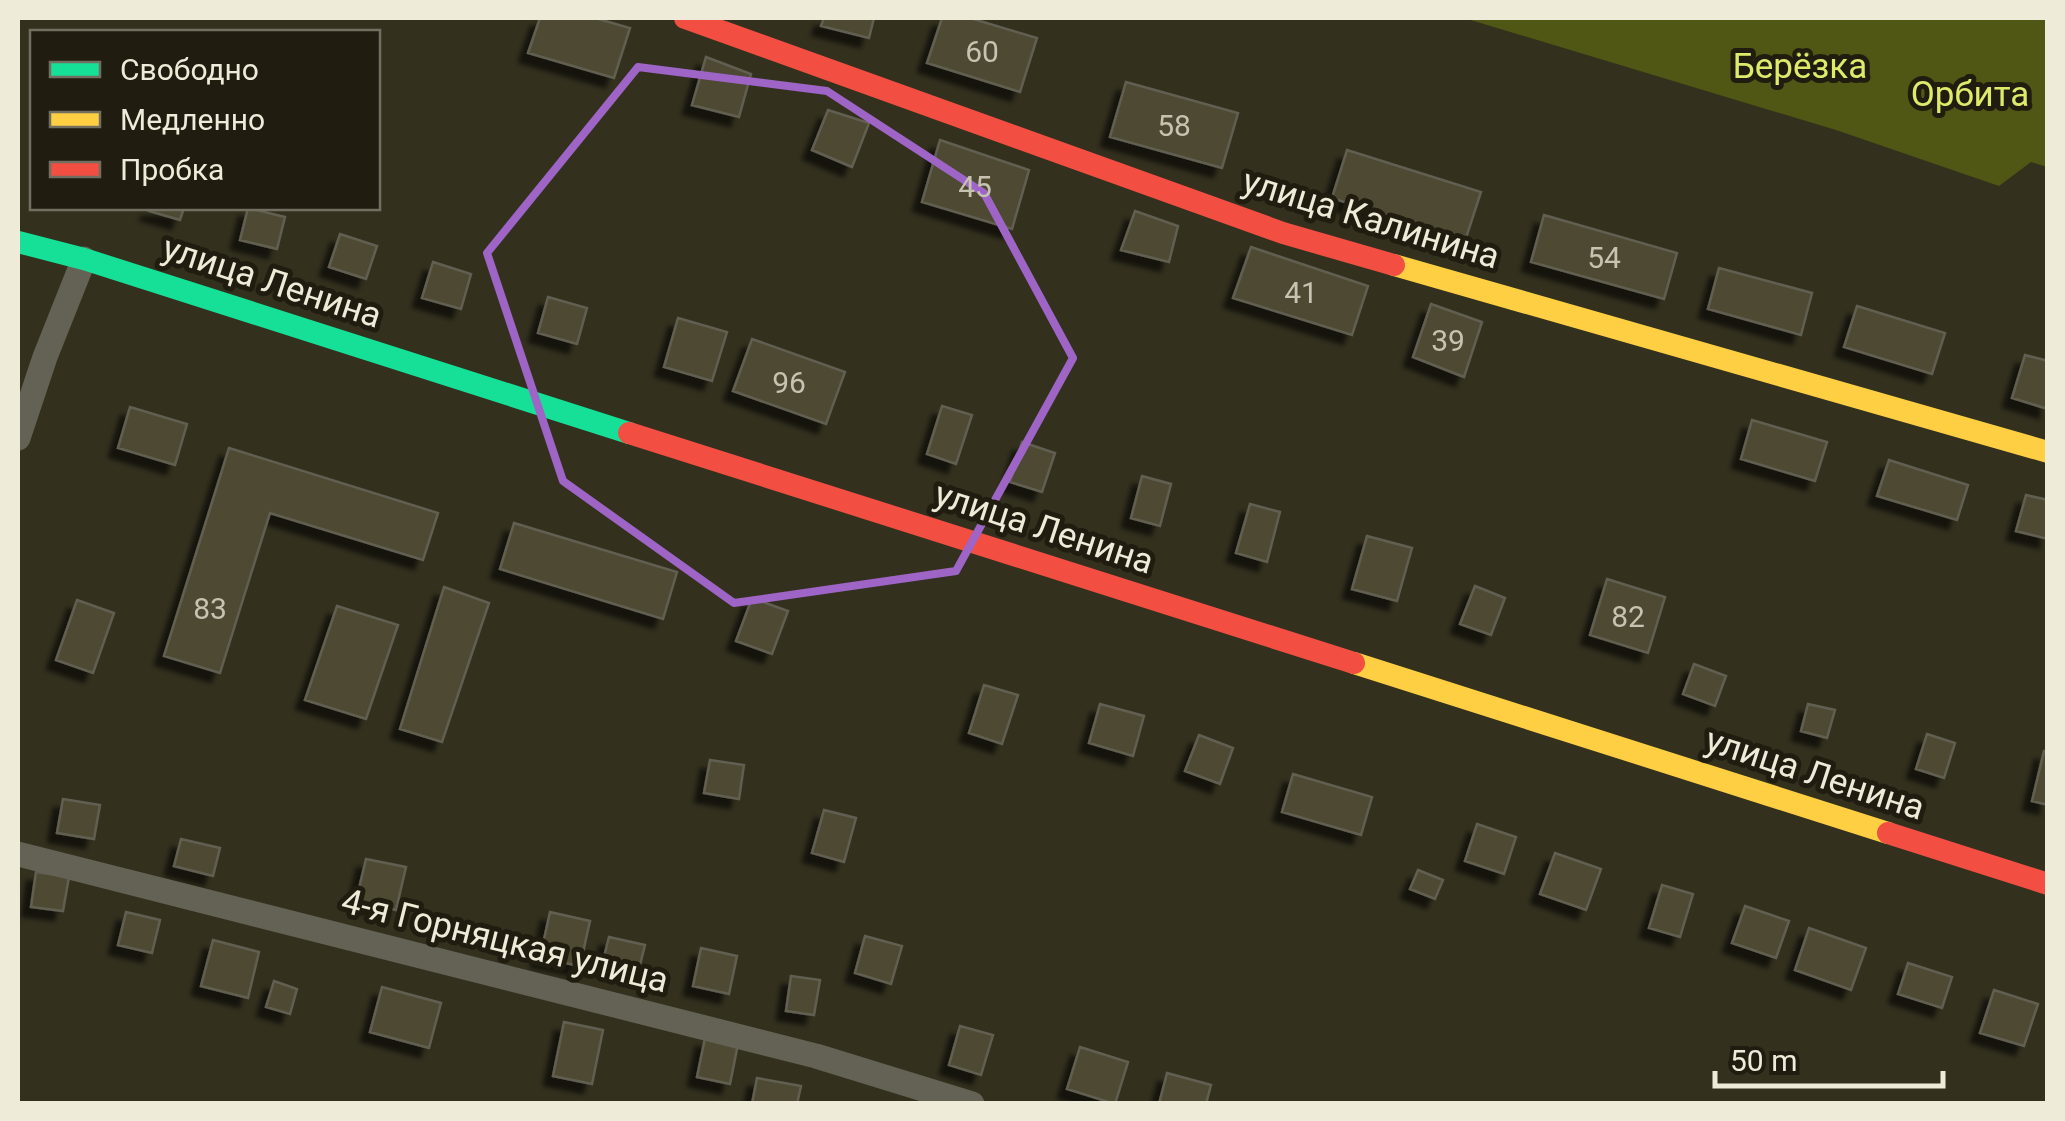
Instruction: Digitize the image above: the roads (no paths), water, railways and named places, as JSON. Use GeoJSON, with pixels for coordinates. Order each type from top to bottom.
{"type":"FeatureCollection","features":[{"type":"Feature","properties":{"kind":"main road","name":"улица Калинина"},"geometry":{"type":"LineString","coordinates":[[685,18],[1283,232],[2048,452]]}},
{"type":"Feature","properties":{"kind":"main road","name":"улица Ленина"},"geometry":{"type":"LineString","coordinates":[[18,242],[84,259],[2048,884]]}},
{"type":"Feature","properties":{"kind":"street"},"geometry":{"type":"LineString","coordinates":[[18,438],[84,259]]}},
{"type":"Feature","properties":{"kind":"street","name":"4-я Горняцкая улица"},"geometry":{"type":"LineString","coordinates":[[18,854],[816,1056],[972,1104]]}},
{"type":"Feature","properties":{"kind":"park label","name":"Берёзка"},"geometry":{"type":"Point","coordinates":[1800,66]}},
{"type":"Feature","properties":{"kind":"park label","name":"Орбита"},"geometry":{"type":"Point","coordinates":[1970,94]}}]}
